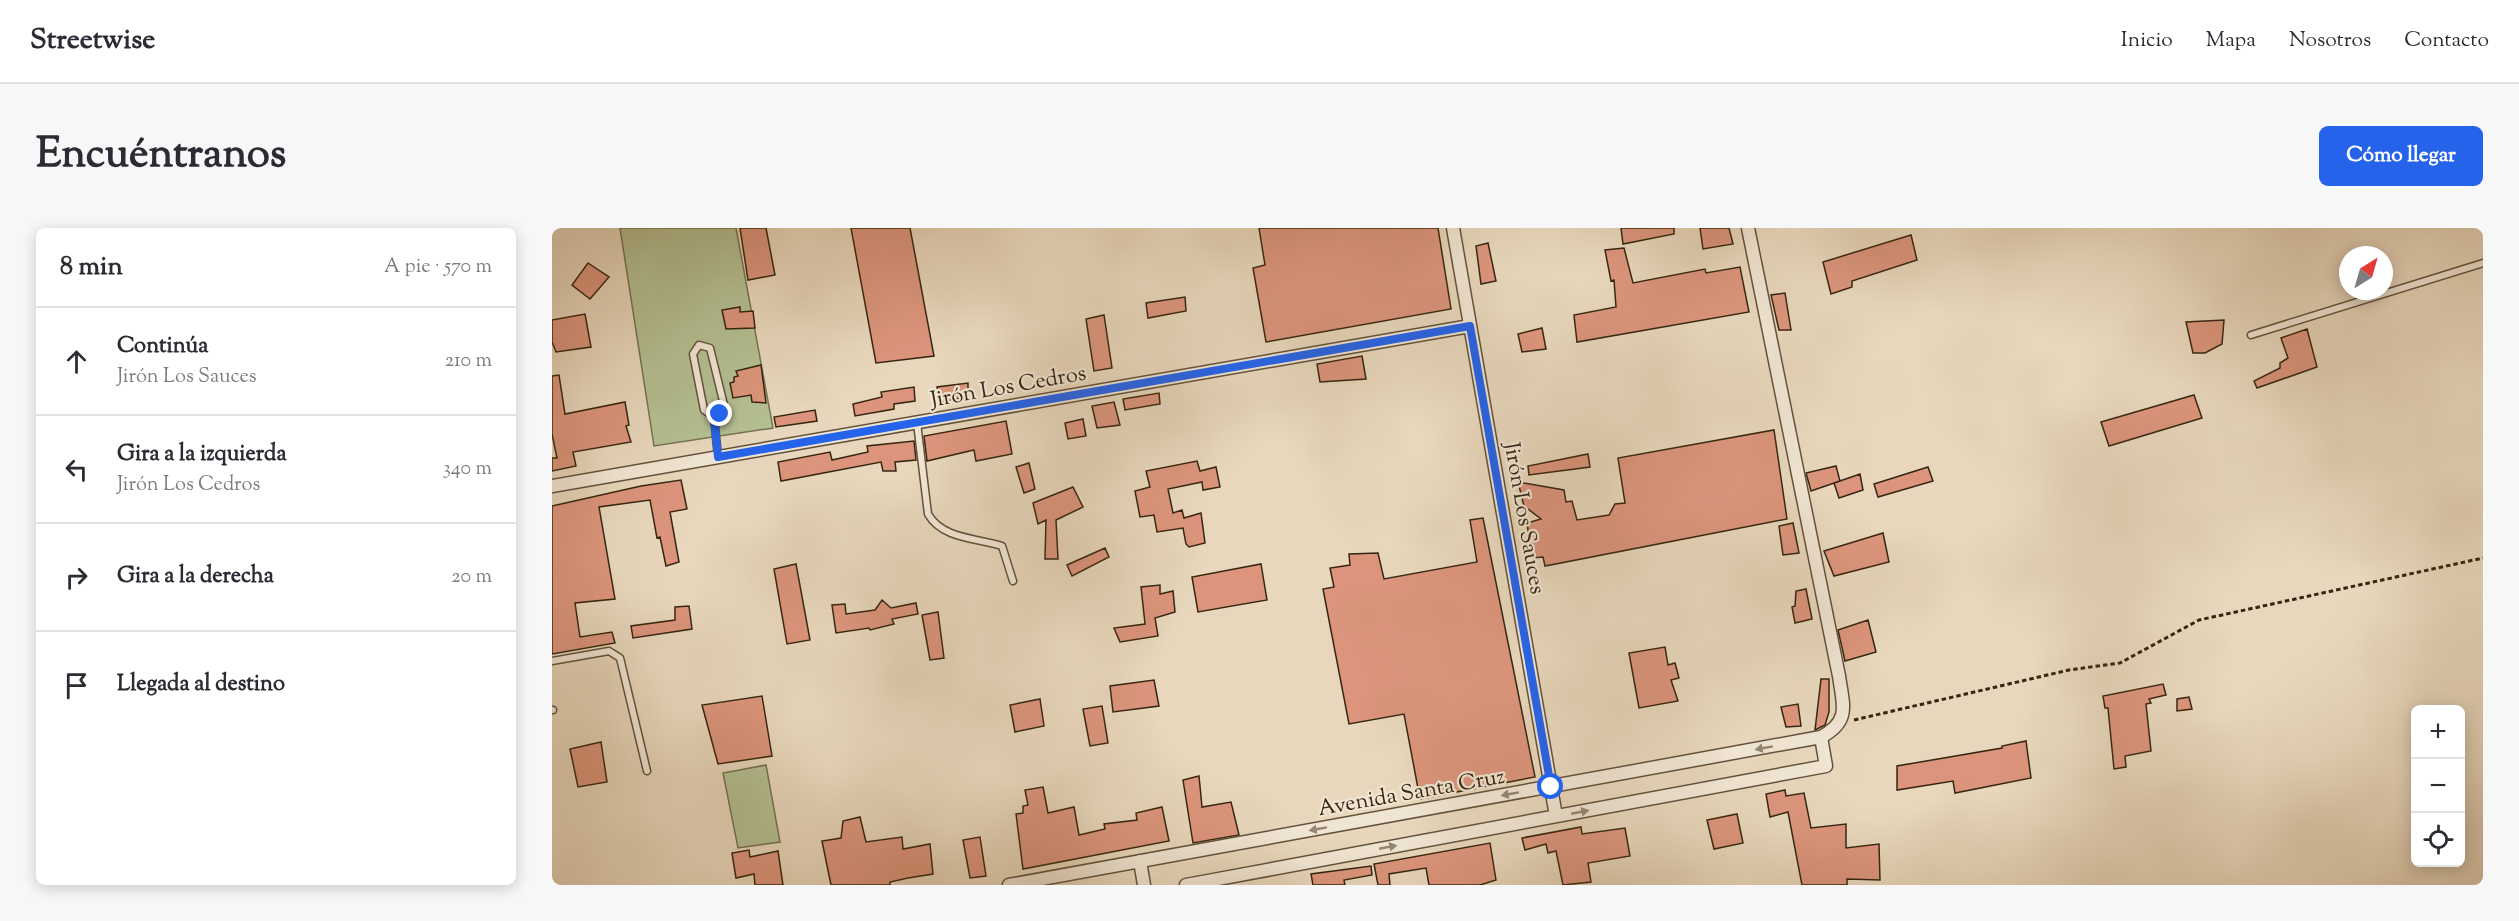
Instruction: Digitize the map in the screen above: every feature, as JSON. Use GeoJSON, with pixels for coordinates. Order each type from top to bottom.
{"type":"FeatureCollection","features":[{"type":"Feature","properties":{"kind":"street","name":"Jirón Los Sauces"},"geometry":{"type":"LineString","coordinates":[[1453,228],[1556,816]]}},
{"type":"Feature","properties":{"kind":"street"},"geometry":{"type":"LineString","coordinates":[[1186,885],[1826,766],[1821,737],[1840,723],[1844,713],[1839,676],[1748,228]]}},
{"type":"Feature","properties":{"kind":"street","name":"Jirón Los Cedros"},"geometry":{"type":"LineString","coordinates":[[552,486],[1470,326]]}},
{"type":"Feature","properties":{"kind":"street","name":"Avenida Santa Cruz"},"geometry":{"type":"LineString","coordinates":[[1009,885],[1821,737]]}},
{"type":"Feature","properties":{"kind":"street"},"geometry":{"type":"LineString","coordinates":[[1140,861],[1144,885]]}},
{"type":"Feature","properties":{"kind":"lane"},"geometry":{"type":"LineString","coordinates":[[2252,335],[2483,263]]}},
{"type":"Feature","properties":{"kind":"lane"},"geometry":{"type":"LineString","coordinates":[[714,417],[720,414],[723,405],[710,348],[699,345],[693,354],[704,410],[714,417],[718,457]]}},
{"type":"Feature","properties":{"kind":"lane"},"geometry":{"type":"LineString","coordinates":[[917,423],[928,514],[934,524],[942,530],[1002,546],[1013,580]]}},
{"type":"Feature","properties":{"kind":"lane"},"geometry":{"type":"LineString","coordinates":[[552,661],[609,651],[620,658],[647,771]]}},
{"type":"Feature","properties":{"kind":"path"},"geometry":{"type":"LineString","coordinates":[[1840,723],[2069,670],[2120,663],[2199,620],[2483,558]]}},
{"type":"Feature","properties":{"kind":"green space"},"geometry":{"type":"Polygon","coordinates":[[[620,228],[736,228],[773,428],[654,446],[620,228]]]}},
{"type":"Feature","properties":{"kind":"green space"},"geometry":{"type":"Polygon","coordinates":[[[766,765],[780,842],[738,848],[723,773],[766,765]]]}},
{"type":"Feature","properties":{"kind":"building"},"geometry":{"type":"Polygon","coordinates":[[[740,228],[766,228],[775,275],[748,280],[740,228]]]}},
{"type":"Feature","properties":{"kind":"building"},"geometry":{"type":"Polygon","coordinates":[[[851,228],[910,228],[934,356],[876,363],[851,228]]]}},
{"type":"Feature","properties":{"kind":"building"},"geometry":{"type":"Polygon","coordinates":[[[1259,228],[1438,228],[1451,309],[1266,342],[1253,268],[1265,265],[1259,228]]]}},
{"type":"Feature","properties":{"kind":"building"},"geometry":{"type":"Polygon","coordinates":[[[1621,228],[1674,228],[1674,234],[1623,244],[1621,228]]]}},
{"type":"Feature","properties":{"kind":"building"},"geometry":{"type":"Polygon","coordinates":[[[1700,228],[1729,228],[1733,244],[1703,249],[1700,228]]]}},
{"type":"Feature","properties":{"kind":"building"},"geometry":{"type":"Polygon","coordinates":[[[1911,235],[1917,260],[1852,281],[1852,287],[1831,294],[1823,262],[1911,235]]]}},
{"type":"Feature","properties":{"kind":"building"},"geometry":{"type":"Polygon","coordinates":[[[1488,243],[1496,281],[1481,284],[1476,246],[1488,243]]]}},
{"type":"Feature","properties":{"kind":"building"},"geometry":{"type":"Polygon","coordinates":[[[1624,248],[1633,283],[1705,269],[1706,273],[1740,267],[1749,312],[1577,342],[1574,315],[1616,307],[1614,280],[1611,281],[1605,250],[1624,248]]]}},
{"type":"Feature","properties":{"kind":"building"},"geometry":{"type":"Polygon","coordinates":[[[588,263],[609,277],[590,299],[572,285],[588,263]]]}},
{"type":"Feature","properties":{"kind":"building"},"geometry":{"type":"Polygon","coordinates":[[[1785,293],[1791,330],[1779,330],[1771,295],[1785,293]]]}},
{"type":"Feature","properties":{"kind":"building"},"geometry":{"type":"Polygon","coordinates":[[[1185,297],[1186,311],[1148,318],[1146,303],[1185,297]]]}},
{"type":"Feature","properties":{"kind":"building"},"geometry":{"type":"Polygon","coordinates":[[[740,307],[740,312],[753,311],[755,328],[726,329],[722,310],[740,307]]]}},
{"type":"Feature","properties":{"kind":"building"},"geometry":{"type":"Polygon","coordinates":[[[585,314],[591,347],[556,352],[552,342],[552,320],[585,314]]]}},
{"type":"Feature","properties":{"kind":"building"},"geometry":{"type":"Polygon","coordinates":[[[1104,315],[1112,368],[1094,371],[1086,319],[1104,315]]]}},
{"type":"Feature","properties":{"kind":"building"},"geometry":{"type":"Polygon","coordinates":[[[2224,320],[2222,344],[2205,353],[2193,353],[2186,322],[2224,320]]]}},
{"type":"Feature","properties":{"kind":"building"},"geometry":{"type":"Polygon","coordinates":[[[1542,328],[1546,349],[1522,352],[1518,334],[1542,328]]]}},
{"type":"Feature","properties":{"kind":"building"},"geometry":{"type":"Polygon","coordinates":[[[2307,329],[2317,367],[2257,388],[2254,381],[2280,368],[2280,363],[2288,358],[2281,338],[2307,329]]]}},
{"type":"Feature","properties":{"kind":"building"},"geometry":{"type":"Polygon","coordinates":[[[1362,356],[1366,379],[1320,382],[1317,364],[1362,356]]]}},
{"type":"Feature","properties":{"kind":"building"},"geometry":{"type":"Polygon","coordinates":[[[761,365],[766,403],[752,402],[751,395],[733,398],[730,383],[734,382],[734,377],[738,376],[736,371],[761,365]]]}},
{"type":"Feature","properties":{"kind":"building"},"geometry":{"type":"Polygon","coordinates":[[[559,375],[565,414],[625,402],[629,425],[626,426],[631,442],[573,452],[576,466],[552,471],[552,458],[557,458],[552,434],[552,376],[559,375]]]}},
{"type":"Feature","properties":{"kind":"building"},"geometry":{"type":"Polygon","coordinates":[[[968,383],[968,397],[939,402],[937,387],[968,383]]]}},
{"type":"Feature","properties":{"kind":"building"},"geometry":{"type":"Polygon","coordinates":[[[914,387],[915,401],[894,404],[894,409],[855,416],[853,404],[882,397],[881,392],[914,387]]]}},
{"type":"Feature","properties":{"kind":"building"},"geometry":{"type":"Polygon","coordinates":[[[1159,393],[1160,404],[1125,410],[1123,399],[1159,393]]]}},
{"type":"Feature","properties":{"kind":"building"},"geometry":{"type":"Polygon","coordinates":[[[2194,395],[2202,418],[2109,446],[2101,422],[2194,395]]]}},
{"type":"Feature","properties":{"kind":"building"},"geometry":{"type":"Polygon","coordinates":[[[1114,402],[1120,425],[1097,428],[1092,406],[1114,402]]]}},
{"type":"Feature","properties":{"kind":"building"},"geometry":{"type":"Polygon","coordinates":[[[815,410],[817,421],[776,427],[774,417],[815,410]]]}},
{"type":"Feature","properties":{"kind":"building"},"geometry":{"type":"Polygon","coordinates":[[[1083,419],[1086,436],[1068,439],[1065,423],[1083,419]]]}},
{"type":"Feature","properties":{"kind":"building"},"geometry":{"type":"Polygon","coordinates":[[[1006,421],[1012,454],[976,461],[974,450],[927,461],[924,436],[1006,421]]]}},
{"type":"Feature","properties":{"kind":"building"},"geometry":{"type":"Polygon","coordinates":[[[1774,430],[1787,519],[1545,566],[1543,557],[1532,558],[1527,523],[1541,519],[1524,506],[1518,482],[1564,490],[1566,502],[1572,501],[1577,520],[1609,515],[1615,504],[1625,503],[1618,458],[1774,430]]]}},
{"type":"Feature","properties":{"kind":"building"},"geometry":{"type":"Polygon","coordinates":[[[914,441],[916,460],[895,462],[896,471],[883,471],[881,462],[781,481],[778,462],[830,452],[832,460],[868,452],[867,446],[914,441]]]}},
{"type":"Feature","properties":{"kind":"building"},"geometry":{"type":"Polygon","coordinates":[[[1588,454],[1590,467],[1529,475],[1528,466],[1588,454]]]}},
{"type":"Feature","properties":{"kind":"building"},"geometry":{"type":"Polygon","coordinates":[[[1197,461],[1200,471],[1216,467],[1220,487],[1203,490],[1202,482],[1168,489],[1173,513],[1182,510],[1184,518],[1201,513],[1205,543],[1189,547],[1186,544],[1183,528],[1157,532],[1154,515],[1140,517],[1135,491],[1150,487],[1146,471],[1197,461]]]}},
{"type":"Feature","properties":{"kind":"building"},"geometry":{"type":"Polygon","coordinates":[[[1029,463],[1035,489],[1024,493],[1016,467],[1029,463]]]}},
{"type":"Feature","properties":{"kind":"building"},"geometry":{"type":"Polygon","coordinates":[[[1836,466],[1840,481],[1811,491],[1806,473],[1836,466]]]}},
{"type":"Feature","properties":{"kind":"building"},"geometry":{"type":"Polygon","coordinates":[[[1928,467],[1933,481],[1878,497],[1874,484],[1928,467]]]}},
{"type":"Feature","properties":{"kind":"building"},"geometry":{"type":"Polygon","coordinates":[[[1860,474],[1863,490],[1839,498],[1834,483],[1860,474]]]}},
{"type":"Feature","properties":{"kind":"building"},"geometry":{"type":"Polygon","coordinates":[[[681,480],[687,509],[670,512],[679,562],[666,566],[660,537],[657,538],[650,500],[599,507],[615,599],[575,603],[580,637],[612,632],[615,643],[552,654],[552,506],[641,486],[681,480]]]}},
{"type":"Feature","properties":{"kind":"building"},"geometry":{"type":"Polygon","coordinates":[[[1073,487],[1083,507],[1056,520],[1058,559],[1045,559],[1046,520],[1038,524],[1033,503],[1073,487]]]}},
{"type":"Feature","properties":{"kind":"building"},"geometry":{"type":"Polygon","coordinates":[[[1483,518],[1535,777],[1420,799],[1404,714],[1349,724],[1323,589],[1334,587],[1330,568],[1350,565],[1349,554],[1378,553],[1384,579],[1477,562],[1470,520],[1483,518]]]}},
{"type":"Feature","properties":{"kind":"building"},"geometry":{"type":"Polygon","coordinates":[[[1793,523],[1799,553],[1783,555],[1779,526],[1793,523]]]}},
{"type":"Feature","properties":{"kind":"building"},"geometry":{"type":"Polygon","coordinates":[[[1883,533],[1889,562],[1834,576],[1824,551],[1883,533]]]}},
{"type":"Feature","properties":{"kind":"building"},"geometry":{"type":"Polygon","coordinates":[[[1105,548],[1109,557],[1072,576],[1067,565],[1105,548]]]}},
{"type":"Feature","properties":{"kind":"building"},"geometry":{"type":"Polygon","coordinates":[[[796,564],[810,640],[787,644],[774,569],[796,564]]]}},
{"type":"Feature","properties":{"kind":"building"},"geometry":{"type":"Polygon","coordinates":[[[1261,564],[1267,600],[1198,612],[1192,577],[1261,564]]]}},
{"type":"Feature","properties":{"kind":"building"},"geometry":{"type":"Polygon","coordinates":[[[1160,585],[1160,594],[1173,591],[1175,612],[1155,618],[1158,636],[1120,642],[1114,628],[1145,624],[1141,587],[1160,585]]]}},
{"type":"Feature","properties":{"kind":"building"},"geometry":{"type":"Polygon","coordinates":[[[1806,589],[1812,619],[1795,623],[1792,607],[1795,606],[1796,591],[1806,589]]]}},
{"type":"Feature","properties":{"kind":"building"},"geometry":{"type":"Polygon","coordinates":[[[882,600],[891,608],[916,603],[918,614],[892,619],[894,624],[870,630],[869,628],[836,633],[832,605],[845,604],[846,614],[875,610],[882,600]]]}},
{"type":"Feature","properties":{"kind":"building"},"geometry":{"type":"Polygon","coordinates":[[[689,606],[692,629],[633,638],[631,626],[675,620],[675,607],[689,606]]]}},
{"type":"Feature","properties":{"kind":"building"},"geometry":{"type":"Polygon","coordinates":[[[938,612],[944,658],[930,660],[922,615],[938,612]]]}},
{"type":"Feature","properties":{"kind":"building"},"geometry":{"type":"Polygon","coordinates":[[[1868,620],[1876,652],[1845,661],[1838,630],[1868,620]]]}},
{"type":"Feature","properties":{"kind":"building"},"geometry":{"type":"Polygon","coordinates":[[[1665,647],[1668,665],[1675,663],[1679,678],[1671,680],[1678,701],[1639,708],[1629,653],[1665,647]]]}},
{"type":"Feature","properties":{"kind":"building"},"geometry":{"type":"Polygon","coordinates":[[[1821,679],[1829,679],[1829,712],[1825,725],[1815,730],[1821,679]]]}},
{"type":"Feature","properties":{"kind":"building"},"geometry":{"type":"Polygon","coordinates":[[[1154,680],[1159,706],[1113,712],[1110,686],[1154,680]]]}},
{"type":"Feature","properties":{"kind":"building"},"geometry":{"type":"Polygon","coordinates":[[[2163,684],[2166,695],[2149,699],[2151,703],[2146,704],[2151,751],[2125,756],[2126,767],[2114,769],[2108,708],[2105,708],[2103,696],[2163,684]]]}},
{"type":"Feature","properties":{"kind":"building"},"geometry":{"type":"Polygon","coordinates":[[[762,696],[772,756],[718,764],[702,705],[762,696]]]}},
{"type":"Feature","properties":{"kind":"building"},"geometry":{"type":"Polygon","coordinates":[[[2189,697],[2192,709],[2177,711],[2177,699],[2189,697]]]}},
{"type":"Feature","properties":{"kind":"building"},"geometry":{"type":"Polygon","coordinates":[[[1040,699],[1044,726],[1015,732],[1010,705],[1040,699]]]}},
{"type":"Feature","properties":{"kind":"building"},"geometry":{"type":"Polygon","coordinates":[[[1798,704],[1801,726],[1786,727],[1781,707],[1798,704]]]}},
{"type":"Feature","properties":{"kind":"building"},"geometry":{"type":"Polygon","coordinates":[[[1102,706],[1108,743],[1090,746],[1083,709],[1102,706]]]}},
{"type":"Feature","properties":{"kind":"building"},"geometry":{"type":"Polygon","coordinates":[[[2026,741],[2031,778],[1955,793],[1953,781],[1897,790],[1897,766],[2002,748],[2002,746],[2026,741]]]}},
{"type":"Feature","properties":{"kind":"building"},"geometry":{"type":"Polygon","coordinates":[[[601,742],[607,782],[578,787],[570,749],[601,742]]]}},
{"type":"Feature","properties":{"kind":"building"},"geometry":{"type":"Polygon","coordinates":[[[1199,776],[1202,807],[1231,802],[1239,835],[1193,843],[1183,780],[1199,776]]]}},
{"type":"Feature","properties":{"kind":"building"},"geometry":{"type":"Polygon","coordinates":[[[1043,787],[1048,813],[1074,807],[1079,835],[1105,829],[1104,824],[1137,820],[1136,813],[1162,807],[1169,841],[1023,869],[1016,814],[1023,813],[1023,806],[1028,805],[1025,790],[1043,787]]]}},
{"type":"Feature","properties":{"kind":"building"},"geometry":{"type":"Polygon","coordinates":[[[1785,790],[1786,796],[1804,793],[1811,828],[1846,824],[1846,848],[1879,844],[1880,880],[1847,879],[1847,885],[1802,885],[1788,812],[1770,817],[1766,794],[1785,790]]]}},
{"type":"Feature","properties":{"kind":"building"},"geometry":{"type":"Polygon","coordinates":[[[1737,814],[1743,843],[1714,849],[1707,820],[1737,814]]]}},
{"type":"Feature","properties":{"kind":"building"},"geometry":{"type":"Polygon","coordinates":[[[860,817],[866,842],[902,837],[903,849],[930,844],[933,874],[890,882],[890,885],[831,885],[822,841],[841,838],[843,821],[860,817]]]}},
{"type":"Feature","properties":{"kind":"building"},"geometry":{"type":"Polygon","coordinates":[[[1581,827],[1582,834],[1625,828],[1630,856],[1588,863],[1591,882],[1563,885],[1556,851],[1548,853],[1546,844],[1525,850],[1522,838],[1581,827]]]}},
{"type":"Feature","properties":{"kind":"building"},"geometry":{"type":"Polygon","coordinates":[[[980,837],[986,876],[970,878],[963,840],[980,837]]]}},
{"type":"Feature","properties":{"kind":"building"},"geometry":{"type":"Polygon","coordinates":[[[1490,843],[1496,880],[1480,885],[1429,885],[1426,868],[1389,874],[1390,885],[1378,885],[1374,864],[1490,843]]]}},
{"type":"Feature","properties":{"kind":"building"},"geometry":{"type":"Polygon","coordinates":[[[749,850],[750,857],[778,851],[783,885],[755,885],[754,874],[736,878],[732,853],[749,850]]]}},
{"type":"Feature","properties":{"kind":"building"},"geometry":{"type":"Polygon","coordinates":[[[1371,866],[1372,875],[1344,880],[1345,885],[1313,885],[1311,874],[1371,866]]]}},
{"type":"Feature","properties":{"kind":"route"},"geometry":{"type":"LineString","coordinates":[[720,414],[714,417],[718,457],[1470,326],[1551,787]]}}]}
